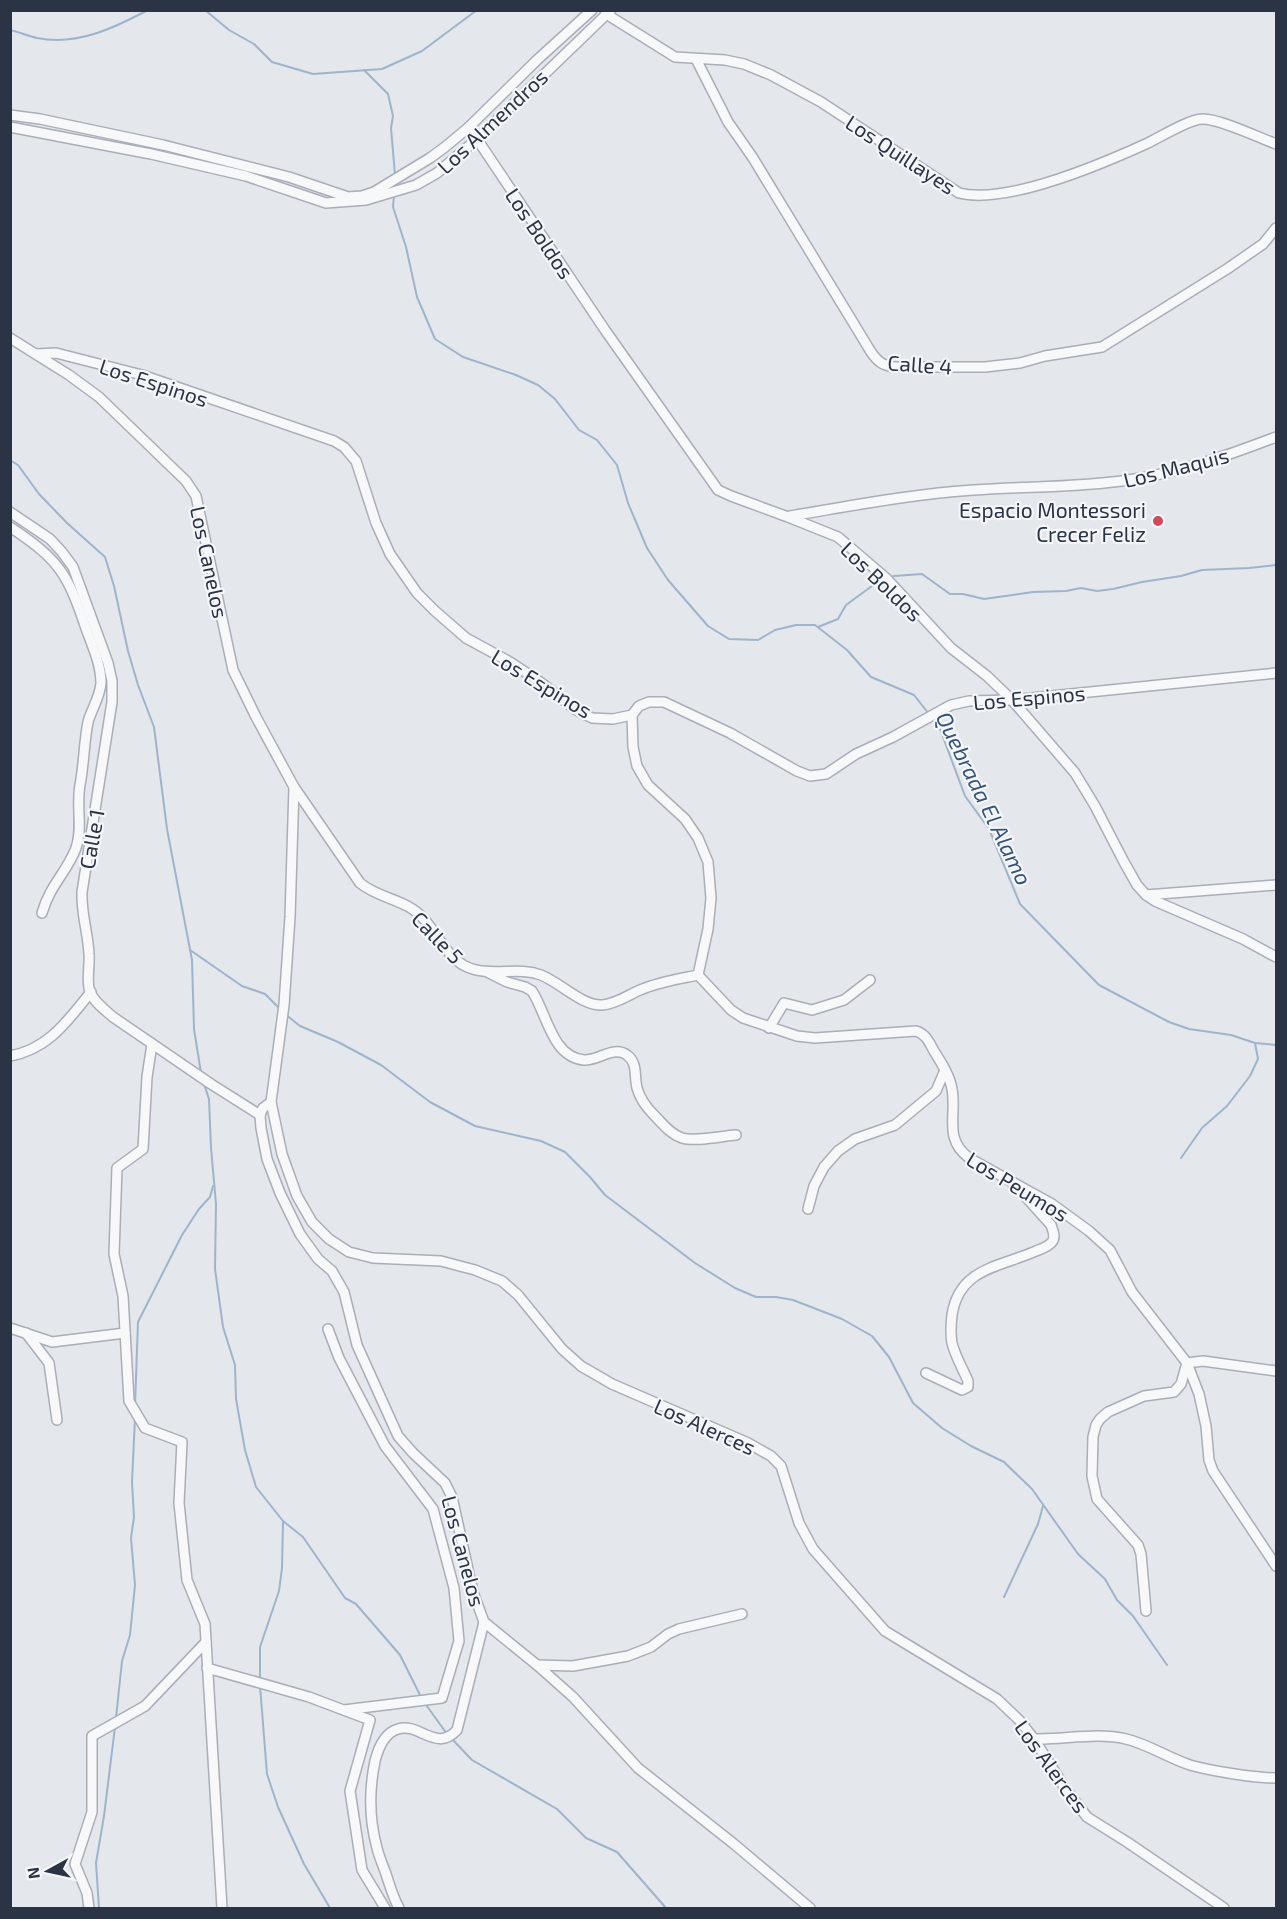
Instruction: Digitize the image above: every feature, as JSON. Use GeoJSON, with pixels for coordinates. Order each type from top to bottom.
{"type":"FeatureCollection","features":[{"type":"Feature","properties":{"kind":"street","name":"Los Almendros"},"geometry":{"type":"LineString","coordinates":[[10,115],[163,145],[289,177],[357,199],[375,192],[430,158],[469,127],[592,10]]}},
{"type":"Feature","properties":{"kind":"street","name":"Los Almendros"},"geometry":{"type":"LineString","coordinates":[[10,127],[93,142],[246,176],[326,203],[357,199],[416,185],[437,173],[477,139],[607,11]]}},
{"type":"Feature","properties":{"kind":"street","name":"Los Quillayes"},"geometry":{"type":"LineString","coordinates":[[607,11],[611,17],[675,57],[725,60],[744,64],[771,75],[821,102],[958,193],[969,196],[1002,194],[1110,160],[1200,118],[1276,144]]}},
{"type":"Feature","properties":{"kind":"street","name":"Calle 4"},"geometry":{"type":"LineString","coordinates":[[696,59],[728,122],[753,158],[871,352],[883,365],[985,367],[1020,363],[1045,356],[1102,347],[1227,269],[1263,244],[1276,228]]}},
{"type":"Feature","properties":{"kind":"street","name":"Los Boldos"},"geometry":{"type":"LineString","coordinates":[[469,127],[605,330],[718,490],[838,537],[852,548],[887,579],[951,648],[987,676],[1012,700],[1075,773],[1137,885],[1146,895],[1243,939],[1276,957]]}},
{"type":"Feature","properties":{"kind":"street"},"geometry":{"type":"LineString","coordinates":[[93,131],[93,142]]}},
{"type":"Feature","properties":{"kind":"street","name":"Los Canelos"},"geometry":{"type":"LineString","coordinates":[[10,338],[99,397],[160,453],[192,488],[196,496],[209,552],[233,670],[294,787]]}},
{"type":"Feature","properties":{"kind":"street","name":"Los Espinos"},"geometry":{"type":"LineString","coordinates":[[36,354],[56,353],[141,375],[334,441],[344,447],[356,461],[376,523],[390,554],[417,593],[466,638],[510,662],[592,718],[613,719],[633,715],[639,706],[649,702],[664,702],[730,733],[810,776],[826,774],[856,754],[893,738],[951,705],[969,701],[1012,700],[1276,672]]}},
{"type":"Feature","properties":{"kind":"street","name":"Los Maquis"},"geometry":{"type":"LineString","coordinates":[[788,517],[911,496],[1131,480],[1240,451],[1276,437]]}},
{"type":"Feature","properties":{"kind":"street","name":"Calle 1"},"geometry":{"type":"LineString","coordinates":[[10,512],[50,539],[68,559],[111,672],[112,702],[82,892],[82,909],[89,952],[90,992]]}},
{"type":"Feature","properties":{"kind":"street"},"geometry":{"type":"LineString","coordinates":[[10,527],[42,549],[63,573],[76,598],[100,673],[99,694],[90,715],[86,733],[85,759],[79,791],[78,840],[72,856],[48,895],[42,913]]}},
{"type":"Feature","properties":{"kind":"street"},"geometry":{"type":"LineString","coordinates":[[633,715],[633,747],[637,766],[648,785],[685,819],[698,838],[708,862],[711,898],[708,929],[698,975]]}},
{"type":"Feature","properties":{"kind":"street"},"geometry":{"type":"LineString","coordinates":[[10,1056],[34,1049],[49,1040],[90,992],[106,1012],[260,1115],[263,1108],[271,1102],[284,1005],[290,917],[294,787]]}},
{"type":"Feature","properties":{"kind":"street","name":"Calle 5"},"geometry":{"type":"LineString","coordinates":[[294,787],[360,883],[369,891],[408,906],[423,918],[451,955],[462,965],[486,972],[517,970],[539,974],[557,982],[588,1003],[602,1005],[642,989],[698,975]]}},
{"type":"Feature","properties":{"kind":"street"},"geometry":{"type":"LineString","coordinates":[[1146,895],[1276,885]]}},
{"type":"Feature","properties":{"kind":"street"},"geometry":{"type":"LineString","coordinates":[[486,972],[532,991],[559,1047],[571,1058],[597,1059],[614,1051],[621,1051],[628,1055],[635,1068],[639,1096],[649,1109],[680,1138],[736,1135]]}},
{"type":"Feature","properties":{"kind":"street","name":"Los Peumos"},"geometry":{"type":"LineString","coordinates":[[698,975],[731,1010],[743,1018],[797,1036],[815,1038],[916,1031],[925,1035],[952,1086],[952,1128],[954,1141],[961,1152],[1052,1204],[1089,1231],[1110,1250],[1132,1292],[1187,1363],[1199,1394],[1206,1426],[1209,1460],[1213,1471],[1276,1566]]}},
{"type":"Feature","properties":{"kind":"street"},"geometry":{"type":"LineString","coordinates":[[769,1028],[784,1003],[812,1010],[844,1000],[870,980]]}},
{"type":"Feature","properties":{"kind":"street"},"geometry":{"type":"LineString","coordinates":[[153,1044],[147,1077],[143,1149],[117,1168],[114,1254],[123,1296],[129,1401],[145,1428],[182,1442],[179,1503],[188,1580],[205,1624],[222,1908]]}},
{"type":"Feature","properties":{"kind":"street"},"geometry":{"type":"LineString","coordinates":[[808,1209],[814,1186],[824,1167],[838,1151],[855,1139],[895,1125],[913,1112],[936,1091],[945,1070]]}},
{"type":"Feature","properties":{"kind":"street","name":"Los Alerces"},"geometry":{"type":"LineString","coordinates":[[271,1102],[282,1154],[297,1196],[312,1222],[328,1239],[349,1252],[373,1258],[441,1262],[475,1270],[502,1281],[518,1295],[562,1349],[581,1366],[612,1384],[748,1443],[771,1456],[781,1466],[804,1535],[813,1549],[885,1631],[997,1699],[1034,1738],[1065,1788],[1087,1816],[1219,1907]]}},
{"type":"Feature","properties":{"kind":"street","name":"Los Canelos"},"geometry":{"type":"LineString","coordinates":[[260,1115],[267,1159],[280,1193],[300,1234],[318,1259],[332,1271],[344,1292],[357,1346],[399,1436],[413,1453],[445,1483],[452,1497],[473,1592],[484,1622],[573,1697],[638,1768],[810,1908]]}},
{"type":"Feature","properties":{"kind":"street"},"geometry":{"type":"LineString","coordinates":[[926,1373],[962,1390],[968,1387],[952,1344],[951,1328],[956,1298],[964,1285],[981,1271],[1026,1256],[1053,1242],[1054,1232],[1051,1225],[1010,1180]]}},
{"type":"Feature","properties":{"kind":"street"},"geometry":{"type":"LineString","coordinates":[[10,1328],[52,1342],[125,1333]]}},
{"type":"Feature","properties":{"kind":"street"},"geometry":{"type":"LineString","coordinates":[[328,1329],[339,1358],[385,1446],[433,1509],[454,1588],[459,1641],[442,1698],[344,1710]]}},
{"type":"Feature","properties":{"kind":"street"},"geometry":{"type":"LineString","coordinates":[[26,1333],[49,1363],[57,1420]]}},
{"type":"Feature","properties":{"kind":"street"},"geometry":{"type":"LineString","coordinates":[[1146,1611],[1141,1554],[1138,1545],[1097,1499],[1092,1476],[1093,1437],[1096,1425],[1108,1412],[1144,1396],[1174,1392],[1178,1389],[1187,1363],[1203,1361],[1276,1371]]}},
{"type":"Feature","properties":{"kind":"street"},"geometry":{"type":"LineString","coordinates":[[537,1665],[573,1666],[628,1656],[651,1647],[679,1629],[742,1614]]}},
{"type":"Feature","properties":{"kind":"street"},"geometry":{"type":"LineString","coordinates":[[399,1908],[379,1856],[372,1825],[371,1786],[377,1754],[385,1738],[399,1728],[409,1728],[440,1739],[448,1737],[457,1730],[484,1622]]}},
{"type":"Feature","properties":{"kind":"street"},"geometry":{"type":"LineString","coordinates":[[89,1908],[87,1893],[75,1864],[92,1812],[92,1736],[145,1706],[206,1642]]}},
{"type":"Feature","properties":{"kind":"street"},"geometry":{"type":"LineString","coordinates":[[207,1668],[309,1697],[369,1720],[350,1791],[362,1870],[385,1908]]}},
{"type":"Feature","properties":{"kind":"street"},"geometry":{"type":"LineString","coordinates":[[1034,1738],[1106,1736],[1128,1739],[1190,1765],[1276,1778]]}},
{"type":"Feature","properties":{"kind":"waterway"},"geometry":{"type":"LineString","coordinates":[[10,30],[37,38],[66,40],[95,34],[148,10]]}},
{"type":"Feature","properties":{"kind":"waterway"},"geometry":{"type":"LineString","coordinates":[[205,10],[229,30],[254,44],[272,62],[313,74],[382,69],[422,51],[477,10]]}},
{"type":"Feature","properties":{"kind":"waterway","name":"Quebrada El Alamo"},"geometry":{"type":"LineString","coordinates":[[364,70],[388,94],[393,116],[391,128],[395,175]]}},
{"type":"Feature","properties":{"kind":"waterway","name":"Quebrada El Alamo"},"geometry":{"type":"LineString","coordinates":[[394,196],[393,207],[406,247],[417,297],[435,339],[463,357],[538,385],[555,399],[579,430],[597,440],[617,465],[628,503],[647,548],[668,580],[708,626],[729,639],[758,640],[775,630],[796,625],[815,625],[847,650],[871,677],[914,695],[929,714]]}},
{"type":"Feature","properties":{"kind":"waterway"},"geometry":{"type":"LineString","coordinates":[[10,460],[18,465],[39,494],[67,523],[105,557],[114,586],[128,651],[154,727],[167,829],[192,960],[194,1029],[201,1073]]}},
{"type":"Feature","properties":{"kind":"waterway"},"geometry":{"type":"LineString","coordinates":[[889,578],[922,574],[950,594],[963,594],[984,599],[1081,588],[1097,591],[1202,570],[1276,565]]}},
{"type":"Feature","properties":{"kind":"waterway"},"geometry":{"type":"LineString","coordinates":[[818,627],[838,619],[846,605],[872,586],[884,581]]}},
{"type":"Feature","properties":{"kind":"waterway","name":"Quebrada El Alamo"},"geometry":{"type":"LineString","coordinates":[[932,718],[940,729],[965,796],[989,829],[1020,904],[1099,985],[1169,1022],[1189,1029],[1231,1035],[1255,1043],[1276,1045]]}},
{"type":"Feature","properties":{"kind":"waterway"},"geometry":{"type":"LineString","coordinates":[[190,950],[242,986],[265,994],[281,1010]]}},
{"type":"Feature","properties":{"kind":"waterway"},"geometry":{"type":"LineString","coordinates":[[285,1014],[300,1026],[338,1042],[381,1065],[430,1102],[475,1126],[541,1141],[565,1152],[605,1195],[695,1263],[735,1288],[756,1297],[793,1300],[842,1319],[872,1336],[889,1357],[913,1403],[942,1428],[971,1446],[1004,1462],[1032,1489],[1078,1554],[1105,1579],[1117,1600],[1133,1616],[1167,1665]]}},
{"type":"Feature","properties":{"kind":"waterway"},"geometry":{"type":"LineString","coordinates":[[1181,1158],[1202,1128],[1227,1106],[1250,1076],[1258,1059],[1255,1043]]}},
{"type":"Feature","properties":{"kind":"waterway"},"geometry":{"type":"LineString","coordinates":[[204,1084],[209,1099],[216,1204],[215,1269],[223,1327],[235,1365],[236,1399],[245,1450],[256,1487],[283,1521],[303,1537],[345,1598],[356,1604],[400,1655],[421,1697]]}},
{"type":"Feature","properties":{"kind":"waterway"},"geometry":{"type":"LineString","coordinates":[[135,1406],[138,1322],[182,1235],[210,1197],[213,1186]]}},
{"type":"Feature","properties":{"kind":"waterway"},"geometry":{"type":"LineString","coordinates":[[116,1718],[122,1661],[130,1635],[135,1585],[131,1538],[134,1517],[132,1482],[135,1418]]}},
{"type":"Feature","properties":{"kind":"waterway"},"geometry":{"type":"LineString","coordinates":[[1004,1597],[1038,1524],[1043,1506]]}},
{"type":"Feature","properties":{"kind":"waterway"},"geometry":{"type":"LineString","coordinates":[[260,1681],[260,1647],[279,1591],[283,1522]]}},
{"type":"Feature","properties":{"kind":"waterway"},"geometry":{"type":"LineString","coordinates":[[260,1686],[267,1774],[278,1807],[304,1864],[330,1908]]}},
{"type":"Feature","properties":{"kind":"waterway"},"geometry":{"type":"LineString","coordinates":[[424,1702],[447,1734]]}},
{"type":"Feature","properties":{"kind":"waterway"},"geometry":{"type":"LineString","coordinates":[[99,1908],[96,1863],[115,1727]]}},
{"type":"Feature","properties":{"kind":"waterway"},"geometry":{"type":"LineString","coordinates":[[451,1738],[472,1760],[557,1809],[586,1838],[617,1852],[666,1908]]}},
{"type":"Feature","properties":{"kind":"place","name":"Espacio Montessori Crecer Feliz"},"geometry":{"type":"Point","coordinates":[1158,521]}}]}
